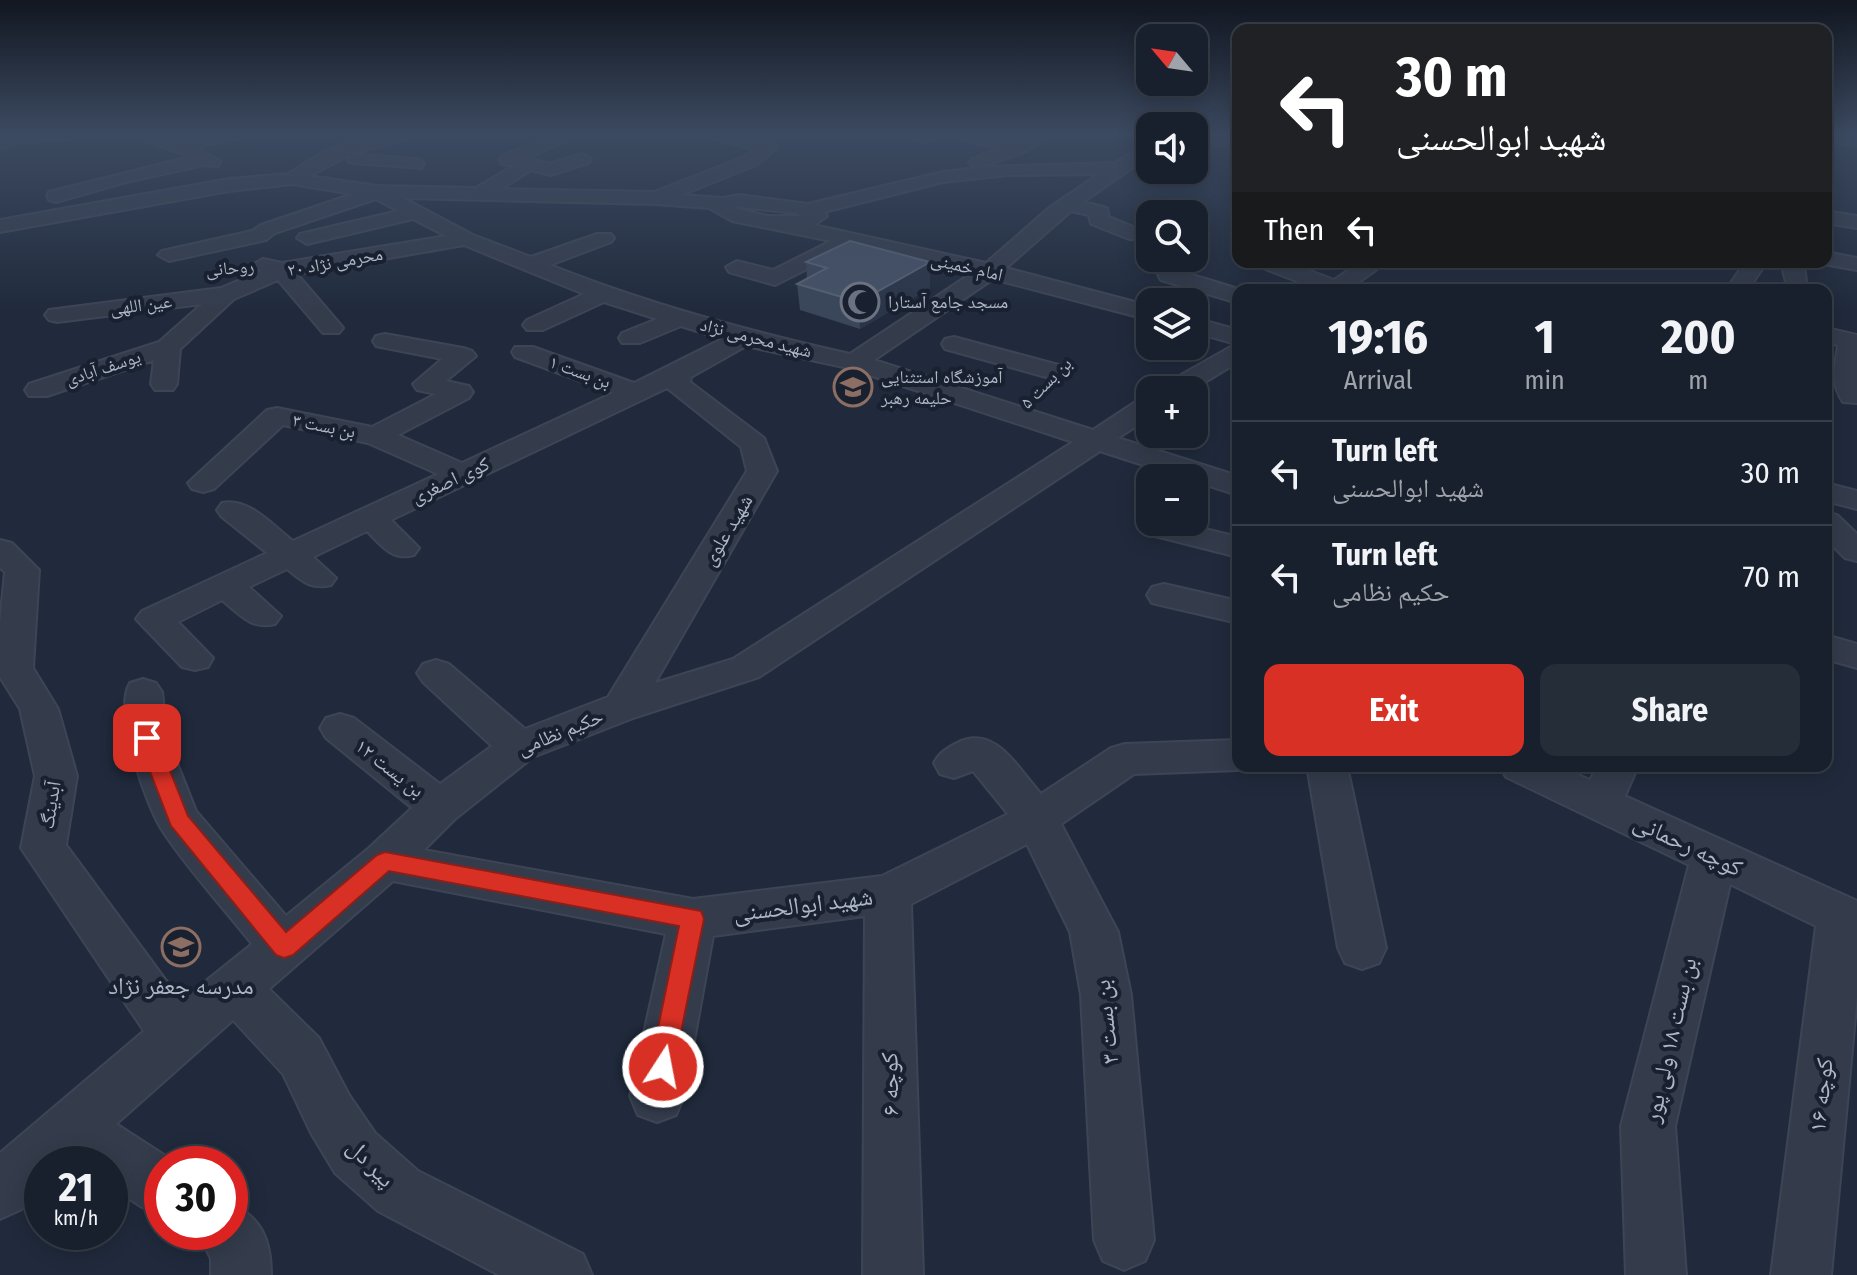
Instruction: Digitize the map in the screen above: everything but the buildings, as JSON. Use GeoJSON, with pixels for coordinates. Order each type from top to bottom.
{"type":"FeatureCollection","features":[{"type":"Feature","properties":{"kind":"street"},"geometry":{"type":"LineString","coordinates":[[48,198],[64,194]]}},
{"type":"Feature","properties":{"kind":"street"},"geometry":{"type":"LineString","coordinates":[[0,226],[182,194]]}},
{"type":"Feature","properties":{"kind":"street"},"geometry":{"type":"LineString","coordinates":[[180,267],[259,236],[268,229],[373,194]]}},
{"type":"Feature","properties":{"kind":"street","name":"شهید محرمی نژاد"},"geometry":{"type":"LineString","coordinates":[[380,194],[466,239],[604,294],[743,338],[854,362],[1232,484]]}},
{"type":"Feature","properties":{"kind":"street"},"geometry":{"type":"LineString","coordinates":[[428,194],[656,198],[723,204],[739,201],[808,210],[875,194]]}},
{"type":"Feature","properties":{"kind":"street"},"geometry":{"type":"LineString","coordinates":[[656,198],[665,194]]}},
{"type":"Feature","properties":{"kind":"street"},"geometry":{"type":"LineString","coordinates":[[854,362],[990,271],[1082,194]]}},
{"type":"Feature","properties":{"kind":"street","name":"امام خمینی"},"geometry":{"type":"LineString","coordinates":[[723,204],[718,208],[722,212],[990,271],[1136,309]]}},
{"type":"Feature","properties":{"kind":"street"},"geometry":{"type":"LineString","coordinates":[[1068,204],[1107,208],[1098,220],[1136,235]]}},
{"type":"Feature","properties":{"kind":"street"},"geometry":{"type":"LineString","coordinates":[[1832,206],[1857,209]]}},
{"type":"Feature","properties":{"kind":"street"},"geometry":{"type":"LineString","coordinates":[[783,224],[812,220],[817,216],[808,210]]}},
{"type":"Feature","properties":{"kind":"street"},"geometry":{"type":"LineString","coordinates":[[307,238],[416,212]]}},
{"type":"Feature","properties":{"kind":"street"},"geometry":{"type":"LineString","coordinates":[[1832,218],[1857,222]]}},
{"type":"Feature","properties":{"kind":"street"},"geometry":{"type":"LineString","coordinates":[[530,265],[604,238]]}},
{"type":"Feature","properties":{"kind":"street","name":"محرمی نژاد ۲۰"},"geometry":{"type":"LineString","coordinates":[[168,347],[226,294],[282,270],[466,239]]}},
{"type":"Feature","properties":{"kind":"street"},"geometry":{"type":"LineString","coordinates":[[737,267],[775,278],[847,241]]}},
{"type":"Feature","properties":{"kind":"street"},"geometry":{"type":"LineString","coordinates":[[1832,259],[1857,264]]}},
{"type":"Feature","properties":{"kind":"street","name":"روحانی"},"geometry":{"type":"LineString","coordinates":[[232,267],[258,264],[282,270]]}},
{"type":"Feature","properties":{"kind":"street"},"geometry":{"type":"LineString","coordinates":[[1283,268],[1322,284]]}},
{"type":"Feature","properties":{"kind":"street"},"geometry":{"type":"LineString","coordinates":[[1342,284],[1367,268]]}},
{"type":"Feature","properties":{"kind":"street"},"geometry":{"type":"LineString","coordinates":[[282,270],[331,328]]}},
{"type":"Feature","properties":{"kind":"street"},"geometry":{"type":"LineString","coordinates":[[1169,275],[1232,294]]}},
{"type":"Feature","properties":{"kind":"street","name":"عین اللهی"},"geometry":{"type":"LineString","coordinates":[[57,315],[226,294]]}},
{"type":"Feature","properties":{"kind":"street"},"geometry":{"type":"LineString","coordinates":[[535,325],[604,294]]}},
{"type":"Feature","properties":{"kind":"street"},"geometry":{"type":"LineString","coordinates":[[631,338],[680,318]]}},
{"type":"Feature","properties":{"kind":"street"},"geometry":{"type":"LineString","coordinates":[[1208,329],[1232,335]]}},
{"type":"Feature","properties":{"kind":"street"},"geometry":{"type":"LineString","coordinates":[[1832,336],[1851,341],[1845,395]]}},
{"type":"Feature","properties":{"kind":"street","name":"کوی اصغری"},"geometry":{"type":"LineString","coordinates":[[195,658],[154,619],[678,373],[743,338]]}},
{"type":"Feature","properties":{"kind":"street"},"geometry":{"type":"LineString","coordinates":[[376,436],[460,392],[426,384],[463,356],[385,341]]}},
{"type":"Feature","properties":{"kind":"street"},"geometry":{"type":"LineString","coordinates":[[954,344],[1057,372]]}},
{"type":"Feature","properties":{"kind":"street"},"geometry":{"type":"LineString","coordinates":[[164,384],[168,347]]}},
{"type":"Feature","properties":{"kind":"street","name":"یوسف آبادی"},"geometry":{"type":"LineString","coordinates":[[38,390],[168,347]]}},
{"type":"Feature","properties":{"kind":"street","name":"بن بست ۱"},"geometry":{"type":"LineString","coordinates":[[524,352],[636,393]]}},
{"type":"Feature","properties":{"kind":"street","name":"بن بست ۵"},"geometry":{"type":"LineString","coordinates":[[1015,414],[1077,352]]}},
{"type":"Feature","properties":{"kind":"street"},"geometry":{"type":"LineString","coordinates":[[1197,376],[1232,355]]}},
{"type":"Feature","properties":{"kind":"street","name":"شهید علوی"},"geometry":{"type":"LineString","coordinates":[[622,707],[762,471],[754,444],[677,384],[678,373]]}},
{"type":"Feature","properties":{"kind":"street","name":"حکیم نظامی"},"geometry":{"type":"LineString","coordinates":[[0,1190],[385,861],[440,807],[519,747],[622,707],[746,668],[1136,413]]}},
{"type":"Feature","properties":{"kind":"street","name":"بن بست ۳"},"geometry":{"type":"LineString","coordinates":[[203,483],[277,416],[376,436],[462,474]]}},
{"type":"Feature","properties":{"kind":"street"},"geometry":{"type":"LineString","coordinates":[[1832,494],[1857,500]]}},
{"type":"Feature","properties":{"kind":"street"},"geometry":{"type":"LineString","coordinates":[[233,510],[319,578]]}},
{"type":"Feature","properties":{"kind":"street"},"geometry":{"type":"LineString","coordinates":[[370,517],[403,548]]}},
{"type":"Feature","properties":{"kind":"street"},"geometry":{"type":"LineString","coordinates":[[1832,528],[1857,551]]}},
{"type":"Feature","properties":{"kind":"street"},"geometry":{"type":"LineString","coordinates":[[1194,536],[1232,546]]}},
{"type":"Feature","properties":{"kind":"street","name":"آبدینگ"},"geometry":{"type":"LineString","coordinates":[[0,550],[22,570],[8,644],[14,669],[39,709],[56,776],[43,848],[177,1036]]}},
{"type":"Feature","properties":{"kind":"street"},"geometry":{"type":"LineString","coordinates":[[225,585],[263,616]]}},
{"type":"Feature","properties":{"kind":"street"},"geometry":{"type":"LineString","coordinates":[[1164,595],[1232,611]]}},
{"type":"Feature","properties":{"kind":"street"},"geometry":{"type":"LineString","coordinates":[[1832,649],[1857,656]]}},
{"type":"Feature","properties":{"kind":"street"},"geometry":{"type":"LineString","coordinates":[[436,673],[519,747]]}},
{"type":"Feature","properties":{"kind":"street"},"geometry":{"type":"LineString","coordinates":[[143,692],[147,738],[178,820],[284,948]]}},
{"type":"Feature","properties":{"kind":"street","name":"بن یست ۱۲"},"geometry":{"type":"LineString","coordinates":[[340,728],[440,807]]}},
{"type":"Feature","properties":{"kind":"street","name":"بن بست ۳"},"geometry":{"type":"LineString","coordinates":[[954,763],[978,750],[1037,819],[1094,932],[1106,995],[1124,1240]]}},
{"type":"Feature","properties":{"kind":"street","name":"شهید ابوالحسنی"},"geometry":{"type":"LineString","coordinates":[[385,861],[693,919],[888,894],[1037,819],[1125,759],[1232,755]]}},
{"type":"Feature","properties":{"kind":"street"},"geometry":{"type":"LineString","coordinates":[[1328,772],[1362,948]]}},
{"type":"Feature","properties":{"kind":"street","name":"کوچه رحمانی"},"geometry":{"type":"LineString","coordinates":[[1548,772],[1609,785],[1714,856],[1849,919]]}},
{"type":"Feature","properties":{"kind":"street","name":"بن بست ۱۸ ولی پور"},"geometry":{"type":"LineString","coordinates":[[1656,1275],[1648,1126],[1714,856]]}},
{"type":"Feature","properties":{"kind":"street","name":"کوچه ۶"},"geometry":{"type":"LineString","coordinates":[[888,894],[893,1275]]}},
{"type":"Feature","properties":{"kind":"street"},"geometry":{"type":"LineString","coordinates":[[657,1096],[693,919]]}},
{"type":"Feature","properties":{"kind":"street","name":"کوچه ۱۶"},"geometry":{"type":"LineString","coordinates":[[1801,1275],[1849,919]]}},
{"type":"Feature","properties":{"kind":"street","name":"پیر دل"},"geometry":{"type":"LineString","coordinates":[[236,989],[301,1056],[330,1114],[355,1153],[398,1191],[562,1275]]}},
{"type":"Feature","properties":{"kind":"street"},"geometry":{"type":"LineString","coordinates":[[73,1128],[144,1175]]}},
{"type":"Feature","properties":{"kind":"street"},"geometry":{"type":"LineString","coordinates":[[240,1250],[241,1275]]}},
{"type":"Feature","properties":{"kind":"place","name":"مسجد جامع آستارا"},"geometry":{"type":"Point","coordinates":[860,302]}},
{"type":"Feature","properties":{"kind":"place","name":"آموزشگاه استثنایی حلیمه رهبر"},"geometry":{"type":"Point","coordinates":[853,387]}},
{"type":"Feature","properties":{"kind":"place","name":"مدرسه جعفر نژاد"},"geometry":{"type":"Point","coordinates":[181,947]}},
{"type":"Feature","properties":{"kind":"route"},"geometry":{"type":"LineString","coordinates":[[147,738],[178,820],[284,948],[385,861],[693,919],[663,1067]]}}]}
